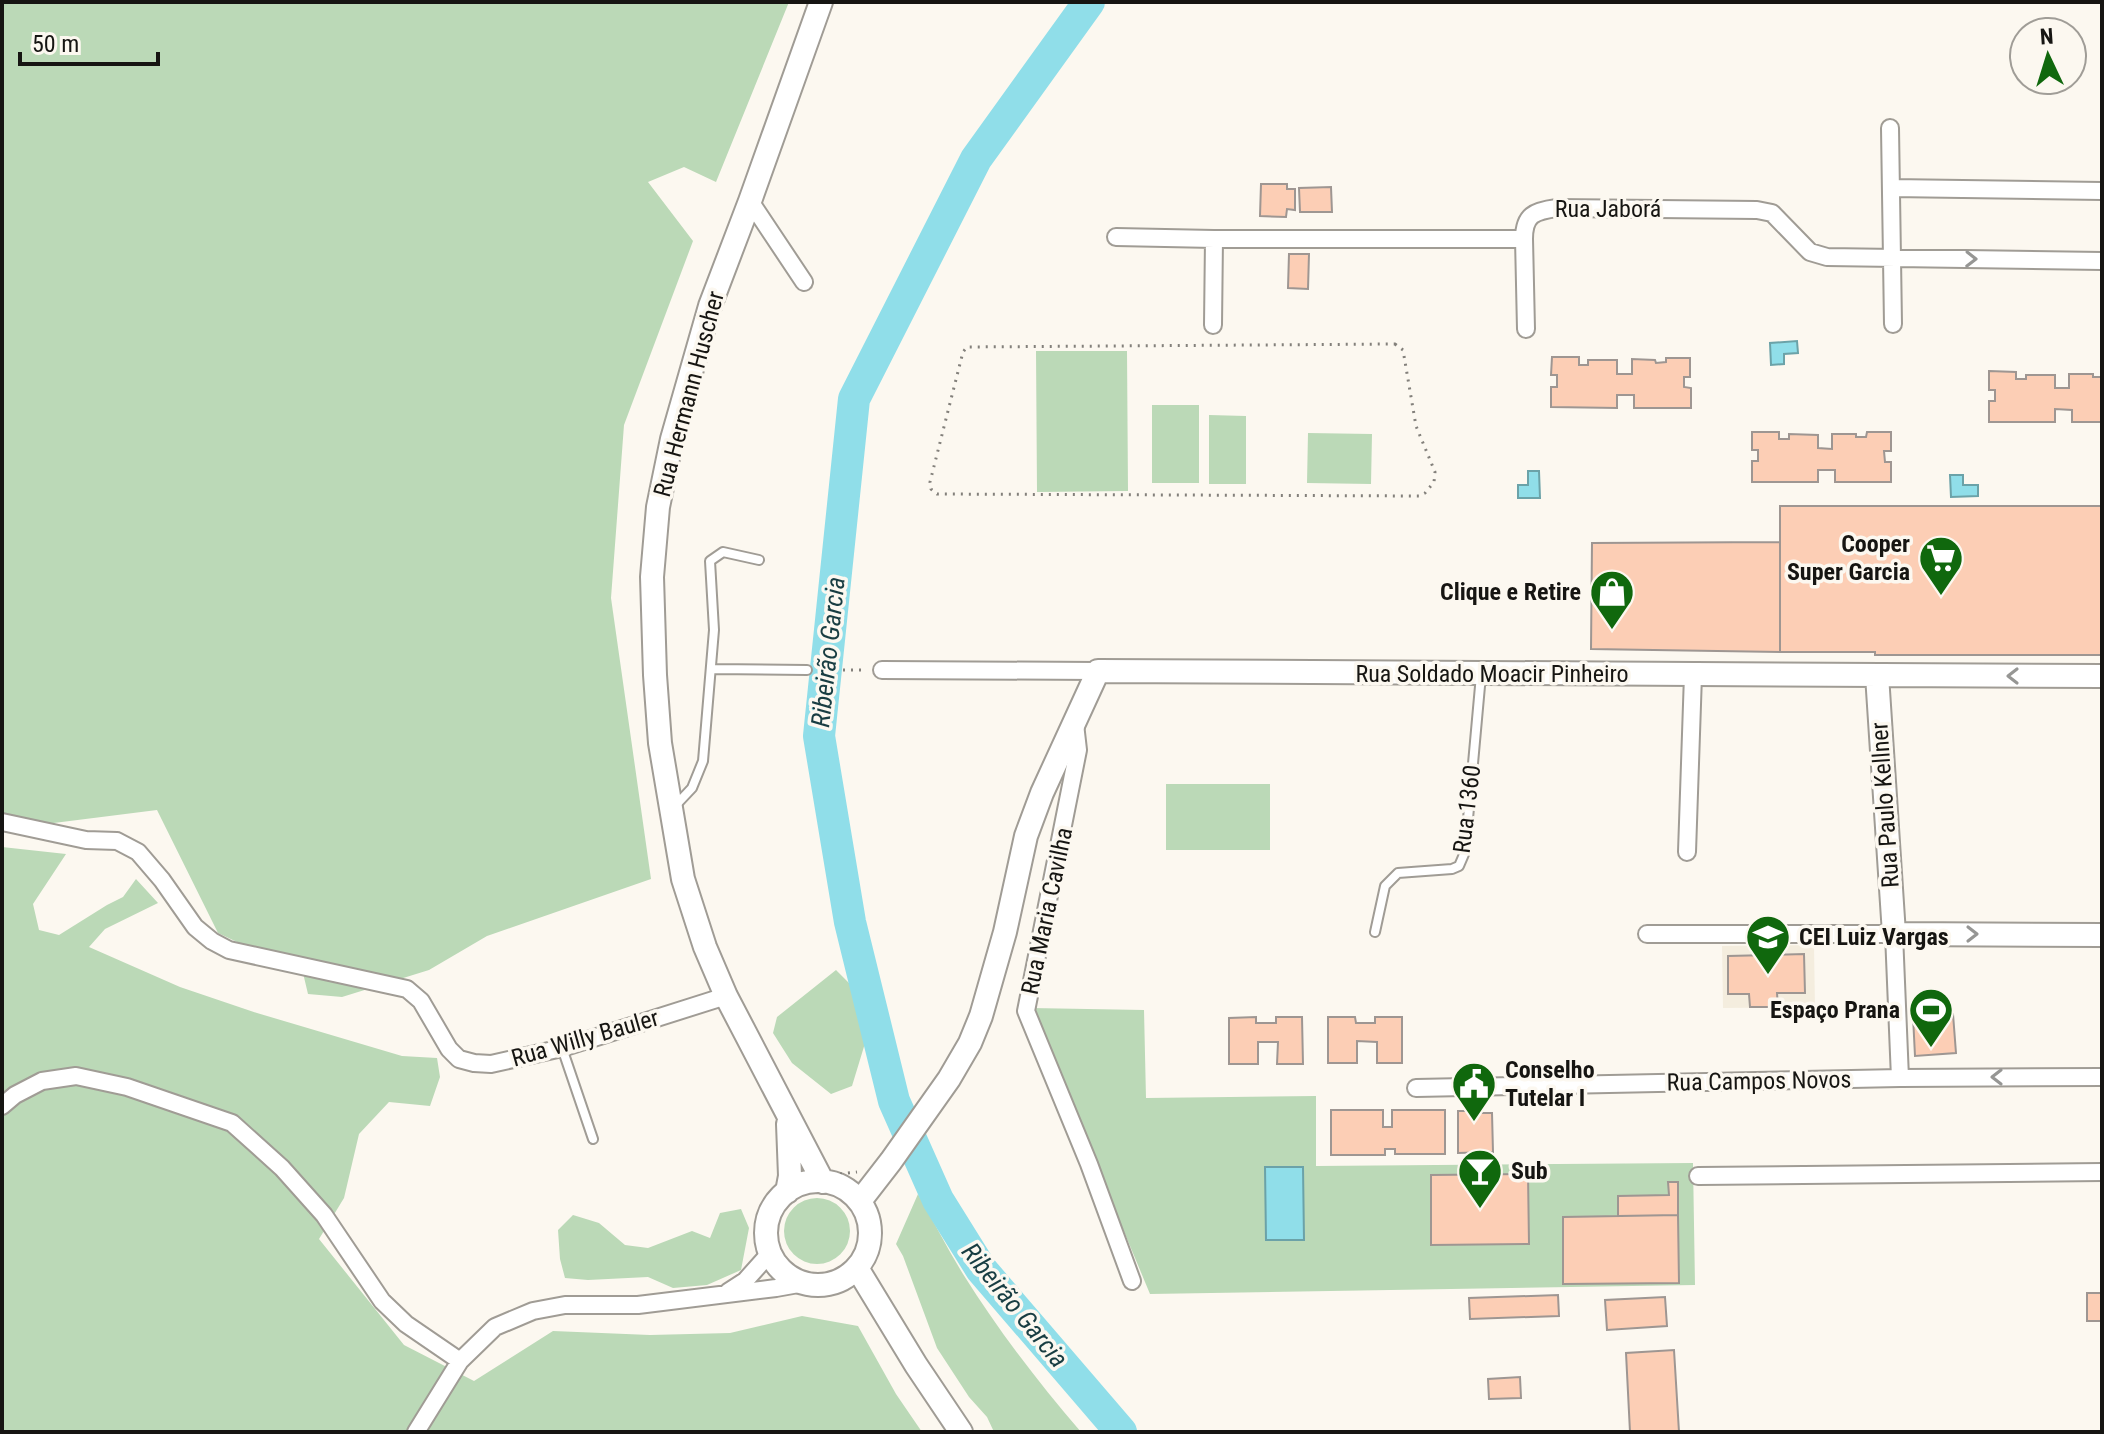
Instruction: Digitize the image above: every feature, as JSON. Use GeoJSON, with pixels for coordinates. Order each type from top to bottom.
{"type":"FeatureCollection","features":[{"type":"Feature","properties":{"kind":"street","name":"Rua Hermann Huscher"},"geometry":{"type":"LineString","coordinates":[[821,2],[710,306],[672,439],[658,507],[652,577],[660,743],[683,879],[705,947],[726,996],[788,1115],[828,1175]]}},
{"type":"Feature","properties":{"kind":"street"},"geometry":{"type":"LineString","coordinates":[[1890,128],[1893,324]]}},
{"type":"Feature","properties":{"kind":"street"},"geometry":{"type":"LineString","coordinates":[[1892,188],[2102,191]]}},
{"type":"Feature","properties":{"kind":"street"},"geometry":{"type":"LineString","coordinates":[[750,201],[804,282]]}},
{"type":"Feature","properties":{"kind":"street","name":"Rua Jaborá"},"geometry":{"type":"LineString","coordinates":[[1116,237],[1524,239],[1524,225],[1531,216],[1557,208],[1757,210],[1772,213],[1810,252],[1827,257],[2102,261]]}},
{"type":"Feature","properties":{"kind":"street"},"geometry":{"type":"LineString","coordinates":[[1213,325],[1214,239]]}},
{"type":"Feature","properties":{"kind":"street"},"geometry":{"type":"LineString","coordinates":[[1524,239],[1526,329]]}},
{"type":"Feature","properties":{"kind":"street","name":"Rua Soldado Moacir Pinheiro"},"geometry":{"type":"LineString","coordinates":[[882,670],[2102,676]]}},
{"type":"Feature","properties":{"kind":"street","name":"Rua Maria Cavilha"},"geometry":{"type":"LineString","coordinates":[[1098,671],[1075,724],[1078,750],[1026,1011],[1089,1164],[1132,1281]]}},
{"type":"Feature","properties":{"kind":"street"},"geometry":{"type":"LineString","coordinates":[[1687,852],[1693,675]]}},
{"type":"Feature","properties":{"kind":"street","name":"Rua Paulo Kellner"},"geometry":{"type":"LineString","coordinates":[[1877,675],[1894,934]]}},
{"type":"Feature","properties":{"kind":"street"},"geometry":{"type":"LineString","coordinates":[[860,1201],[949,1079],[970,1043],[1005,932],[1026,836],[1042,793],[1075,724]]}},
{"type":"Feature","properties":{"kind":"street","name":"Rua Willy Bauler"},"geometry":{"type":"LineString","coordinates":[[2,822],[86,840],[117,841],[138,852],[195,927],[229,950],[407,989],[421,1001],[449,1049],[459,1059],[474,1063],[491,1064],[562,1048],[726,996]]}},
{"type":"Feature","properties":{"kind":"street"},"geometry":{"type":"LineString","coordinates":[[1647,934],[2102,935]]}},
{"type":"Feature","properties":{"kind":"street"},"geometry":{"type":"LineString","coordinates":[[1894,934],[1900,1078]]}},
{"type":"Feature","properties":{"kind":"street"},"geometry":{"type":"LineString","coordinates":[[2,1106],[15,1095],[42,1081],[76,1076],[127,1087],[232,1123],[282,1168],[324,1215],[382,1301],[406,1324],[460,1361]]}},
{"type":"Feature","properties":{"kind":"street","name":"Rua Campos Novos"},"geometry":{"type":"LineString","coordinates":[[1416,1088],[2102,1077]]}},
{"type":"Feature","properties":{"kind":"street","name":"Rua Hermann Huscher"},"geometry":{"type":"LineString","coordinates":[[787,1192],[790,1176],[788,1115]]}},
{"type":"Feature","properties":{"kind":"street"},"geometry":{"type":"LineString","coordinates":[[1698,1176],[2102,1172]]}},
{"type":"Feature","properties":{"kind":"street"},"geometry":{"type":"LineString","coordinates":[[828,1175],[860,1201],[867,1214],[870,1243],[865,1256],[850,1275],[833,1284],[813,1285],[793,1279],[784,1272],[770,1253],[766,1231],[776,1203],[787,1192],[828,1175]]}},
{"type":"Feature","properties":{"kind":"street"},"geometry":{"type":"LineString","coordinates":[[723,1295],[745,1281],[770,1253]]}},
{"type":"Feature","properties":{"kind":"street"},"geometry":{"type":"LineString","coordinates":[[857,1268],[961,1432]]}},
{"type":"Feature","properties":{"kind":"street"},"geometry":{"type":"LineString","coordinates":[[416,1432],[460,1361],[495,1327],[533,1311],[565,1305],[638,1305],[804,1283]]}},
{"type":"Feature","properties":{"kind":"lane"},"geometry":{"type":"LineString","coordinates":[[671,811],[692,788],[703,761],[714,630],[710,561],[723,552],[759,560]]}},
{"type":"Feature","properties":{"kind":"lane"},"geometry":{"type":"LineString","coordinates":[[711,669],[807,670]]}},
{"type":"Feature","properties":{"kind":"lane","name":"Rua 1360"},"geometry":{"type":"LineString","coordinates":[[1375,932],[1385,886],[1398,873],[1452,869],[1459,866],[1465,852],[1481,673]]}},
{"type":"Feature","properties":{"kind":"lane"},"geometry":{"type":"LineString","coordinates":[[562,1048],[593,1139]]}},
{"type":"Feature","properties":{"kind":"path"},"geometry":{"type":"LineString","coordinates":[[1395,344],[1403,350],[1416,426],[1435,472],[1434,482],[1419,496],[937,494],[931,489],[930,482],[963,352],[972,346],[1395,344]]}},
{"type":"Feature","properties":{"kind":"path"},"geometry":{"type":"LineString","coordinates":[[807,670],[882,670]]}},
{"type":"Feature","properties":{"kind":"path"},"geometry":{"type":"LineString","coordinates":[[828,1175],[855,1173],[865,1167]]}},
{"type":"Feature","properties":{"kind":"shaded area","name":"CEI Luiz Vargas"},"geometry":{"type":"Polygon","coordinates":[[[1814,945],[1815,1007],[1723,1008],[1722,946],[1814,945]]]}},
{"type":"Feature","properties":{"kind":"green space"},"geometry":{"type":"Polygon","coordinates":[[[2,2],[789,2],[716,182],[684,167],[648,182],[693,241],[624,425],[611,598],[651,879],[487,936],[429,970],[342,997],[308,994],[303,973],[218,933],[157,810],[30,826],[2,816],[2,2]]]}},
{"type":"Feature","properties":{"kind":"green space"},"geometry":{"type":"Polygon","coordinates":[[[1036,351],[1127,351],[1128,491],[1037,492],[1036,351]]]}},
{"type":"Feature","properties":{"kind":"green space"},"geometry":{"type":"Polygon","coordinates":[[[1152,405],[1199,405],[1199,483],[1152,483],[1152,405]]]}},
{"type":"Feature","properties":{"kind":"green space"},"geometry":{"type":"Polygon","coordinates":[[[1209,415],[1246,416],[1246,484],[1209,484],[1209,415]]]}},
{"type":"Feature","properties":{"kind":"green space"},"geometry":{"type":"Polygon","coordinates":[[[1308,433],[1372,434],[1371,484],[1307,483],[1308,433]]]}},
{"type":"Feature","properties":{"kind":"green space"},"geometry":{"type":"Polygon","coordinates":[[[1166,784],[1270,784],[1270,850],[1166,850],[1166,784]]]}},
{"type":"Feature","properties":{"kind":"green space"},"geometry":{"type":"Polygon","coordinates":[[[2,847],[66,854],[33,904],[39,930],[59,935],[123,897],[136,879],[158,903],[105,929],[89,947],[180,987],[257,1013],[402,1056],[437,1058],[440,1077],[430,1106],[389,1102],[359,1134],[344,1198],[319,1239],[404,1345],[474,1381],[553,1331],[650,1335],[730,1333],[802,1316],[858,1326],[896,1394],[922,1432],[2,1432],[2,847]]]}},
{"type":"Feature","properties":{"kind":"green space"},"geometry":{"type":"Polygon","coordinates":[[[836,970],[851,985],[866,1040],[852,1086],[831,1094],[792,1063],[773,1033],[777,1017],[836,970]]]}},
{"type":"Feature","properties":{"kind":"green space"},"geometry":{"type":"Polygon","coordinates":[[[1031,1008],[1144,1010],[1146,1098],[1316,1096],[1316,1166],[1693,1163],[1695,1285],[1150,1294],[1031,1008]]]}},
{"type":"Feature","properties":{"kind":"green space"},"geometry":{"type":"Polygon","coordinates":[[[918,1194],[990,1315],[1081,1432],[994,1432],[987,1417],[969,1397],[937,1348],[896,1244],[918,1194]]]}},
{"type":"Feature","properties":{"kind":"green space"},"geometry":{"type":"Polygon","coordinates":[[[817,1198],[840,1208],[850,1231],[840,1254],[817,1264],[794,1254],[784,1231],[794,1208],[817,1198]]]}},
{"type":"Feature","properties":{"kind":"green space"},"geometry":{"type":"Polygon","coordinates":[[[741,1209],[749,1228],[741,1270],[707,1285],[673,1288],[648,1277],[565,1278],[558,1230],[573,1215],[599,1223],[625,1245],[648,1248],[692,1231],[710,1238],[720,1213],[741,1209]]]}},
{"type":"Feature","properties":{"kind":"water"},"geometry":{"type":"Polygon","coordinates":[[[1797,341],[1798,353],[1784,354],[1784,364],[1771,365],[1770,343],[1797,341]]]}},
{"type":"Feature","properties":{"kind":"water"},"geometry":{"type":"Polygon","coordinates":[[[1528,471],[1539,471],[1540,498],[1518,498],[1518,485],[1528,485],[1528,471]]]}},
{"type":"Feature","properties":{"kind":"water"},"geometry":{"type":"Polygon","coordinates":[[[1950,475],[1963,475],[1963,485],[1978,485],[1978,496],[1951,497],[1950,475]]]}},
{"type":"Feature","properties":{"kind":"water"},"geometry":{"type":"Polygon","coordinates":[[[1265,1167],[1303,1167],[1304,1240],[1266,1240],[1265,1167]]]}},
{"type":"Feature","properties":{"kind":"building"},"geometry":{"type":"Polygon","coordinates":[[[1261,184],[1287,184],[1287,189],[1295,189],[1295,210],[1287,209],[1286,217],[1260,216],[1261,184]]]}},
{"type":"Feature","properties":{"kind":"building"},"geometry":{"type":"Polygon","coordinates":[[[1331,187],[1332,212],[1300,212],[1299,188],[1331,187]]]}},
{"type":"Feature","properties":{"kind":"building"},"geometry":{"type":"Polygon","coordinates":[[[1289,254],[1309,254],[1308,289],[1288,288],[1289,254]]]}},
{"type":"Feature","properties":{"kind":"building"},"geometry":{"type":"Polygon","coordinates":[[[1552,357],[1579,357],[1579,365],[1588,365],[1588,360],[1617,360],[1617,374],[1632,374],[1632,359],[1655,360],[1656,363],[1666,362],[1666,358],[1690,358],[1690,377],[1684,377],[1684,387],[1691,388],[1691,408],[1634,408],[1634,395],[1617,395],[1617,408],[1551,407],[1551,387],[1557,387],[1557,375],[1551,375],[1552,357]]]}},
{"type":"Feature","properties":{"kind":"building"},"geometry":{"type":"Polygon","coordinates":[[[1989,371],[2016,372],[2016,379],[2026,379],[2026,375],[2055,375],[2055,388],[2069,388],[2069,374],[2102,377],[2102,422],[2072,422],[2072,410],[2055,409],[2055,422],[1989,422],[1989,401],[1995,401],[1995,390],[1989,390],[1989,371]]]}},
{"type":"Feature","properties":{"kind":"building"},"geometry":{"type":"Polygon","coordinates":[[[1752,432],[1779,432],[1779,439],[1789,439],[1789,434],[1818,435],[1818,448],[1832,449],[1832,434],[1866,437],[1867,432],[1891,432],[1891,451],[1884,451],[1885,462],[1891,462],[1891,482],[1835,482],[1835,470],[1818,470],[1818,482],[1752,482],[1752,461],[1758,461],[1758,450],[1752,450],[1752,432]]]}},
{"type":"Feature","properties":{"kind":"building","name":"Cooper Super Garcia"},"geometry":{"type":"Polygon","coordinates":[[[1780,506],[2102,506],[2102,655],[1780,652],[1780,506]]]}},
{"type":"Feature","properties":{"kind":"building"},"geometry":{"type":"Polygon","coordinates":[[[1780,542],[1780,652],[1591,649],[1592,543],[1780,542]]]}},
{"type":"Feature","properties":{"kind":"building"},"geometry":{"type":"Polygon","coordinates":[[[1804,954],[1805,993],[1777,993],[1778,1007],[1750,1007],[1749,994],[1728,994],[1728,956],[1804,954]]]}},
{"type":"Feature","properties":{"kind":"building"},"geometry":{"type":"Polygon","coordinates":[[[1953,1014],[1956,1053],[1915,1056],[1913,1016],[1953,1014]]]}},
{"type":"Feature","properties":{"kind":"building"},"geometry":{"type":"Polygon","coordinates":[[[1256,1017],[1256,1023],[1276,1023],[1276,1017],[1302,1017],[1303,1064],[1277,1064],[1278,1042],[1258,1042],[1258,1064],[1229,1064],[1229,1018],[1256,1017]]]}},
{"type":"Feature","properties":{"kind":"building"},"geometry":{"type":"Polygon","coordinates":[[[1328,1017],[1355,1017],[1356,1023],[1375,1023],[1375,1017],[1402,1017],[1402,1063],[1377,1063],[1377,1042],[1357,1041],[1357,1063],[1328,1063],[1328,1017]]]}},
{"type":"Feature","properties":{"kind":"building"},"geometry":{"type":"Polygon","coordinates":[[[1331,1110],[1383,1110],[1383,1127],[1392,1127],[1392,1110],[1445,1110],[1445,1154],[1395,1154],[1395,1149],[1385,1149],[1385,1155],[1331,1155],[1331,1110]]]}},
{"type":"Feature","properties":{"kind":"building"},"geometry":{"type":"Polygon","coordinates":[[[1458,1111],[1492,1113],[1493,1152],[1458,1153],[1458,1111]]]}},
{"type":"Feature","properties":{"kind":"building","name":"Sub"},"geometry":{"type":"Polygon","coordinates":[[[1528,1174],[1529,1244],[1431,1245],[1431,1175],[1528,1174]]]}},
{"type":"Feature","properties":{"kind":"building"},"geometry":{"type":"Polygon","coordinates":[[[1668,1182],[1678,1182],[1678,1215],[1618,1216],[1618,1196],[1669,1195],[1668,1182]]]}},
{"type":"Feature","properties":{"kind":"building"},"geometry":{"type":"Polygon","coordinates":[[[1678,1215],[1679,1283],[1563,1284],[1563,1217],[1678,1215]]]}},
{"type":"Feature","properties":{"kind":"building"},"geometry":{"type":"Polygon","coordinates":[[[2087,1293],[2102,1293],[2102,1321],[2087,1321],[2087,1293]]]}},
{"type":"Feature","properties":{"kind":"building"},"geometry":{"type":"Polygon","coordinates":[[[1558,1295],[1559,1316],[1470,1319],[1469,1298],[1558,1295]]]}},
{"type":"Feature","properties":{"kind":"building"},"geometry":{"type":"Polygon","coordinates":[[[1665,1297],[1667,1326],[1607,1330],[1605,1300],[1665,1297]]]}},
{"type":"Feature","properties":{"kind":"building"},"geometry":{"type":"Polygon","coordinates":[[[1674,1350],[1679,1432],[1630,1432],[1626,1353],[1674,1350]]]}},
{"type":"Feature","properties":{"kind":"building"},"geometry":{"type":"Polygon","coordinates":[[[1520,1377],[1521,1398],[1489,1399],[1488,1379],[1520,1377]]]}},
{"type":"Feature","properties":{"kind":"waterway","name":"Ribeirão Garcia"},"geometry":{"type":"LineString","coordinates":[[1089,2],[976,159],[854,399],[819,736],[850,922],[894,1101],[938,1200],[981,1269],[1121,1432]]}},
{"type":"Feature","properties":{"kind":"place","name":"Cooper Super Garcia"},"geometry":{"type":"Point","coordinates":[1941,597]}},
{"type":"Feature","properties":{"kind":"place","name":"Clique e Retire"},"geometry":{"type":"Point","coordinates":[1612,631]}},
{"type":"Feature","properties":{"kind":"place","name":"CEI Luiz Vargas"},"geometry":{"type":"Point","coordinates":[1768,976]}},
{"type":"Feature","properties":{"kind":"place","name":"Espaço Prana"},"geometry":{"type":"Point","coordinates":[1931,1049]}},
{"type":"Feature","properties":{"kind":"place","name":"Conselho Tutelar I"},"geometry":{"type":"Point","coordinates":[1474,1123]}},
{"type":"Feature","properties":{"kind":"place","name":"Sub"},"geometry":{"type":"Point","coordinates":[1480,1210]}}]}
